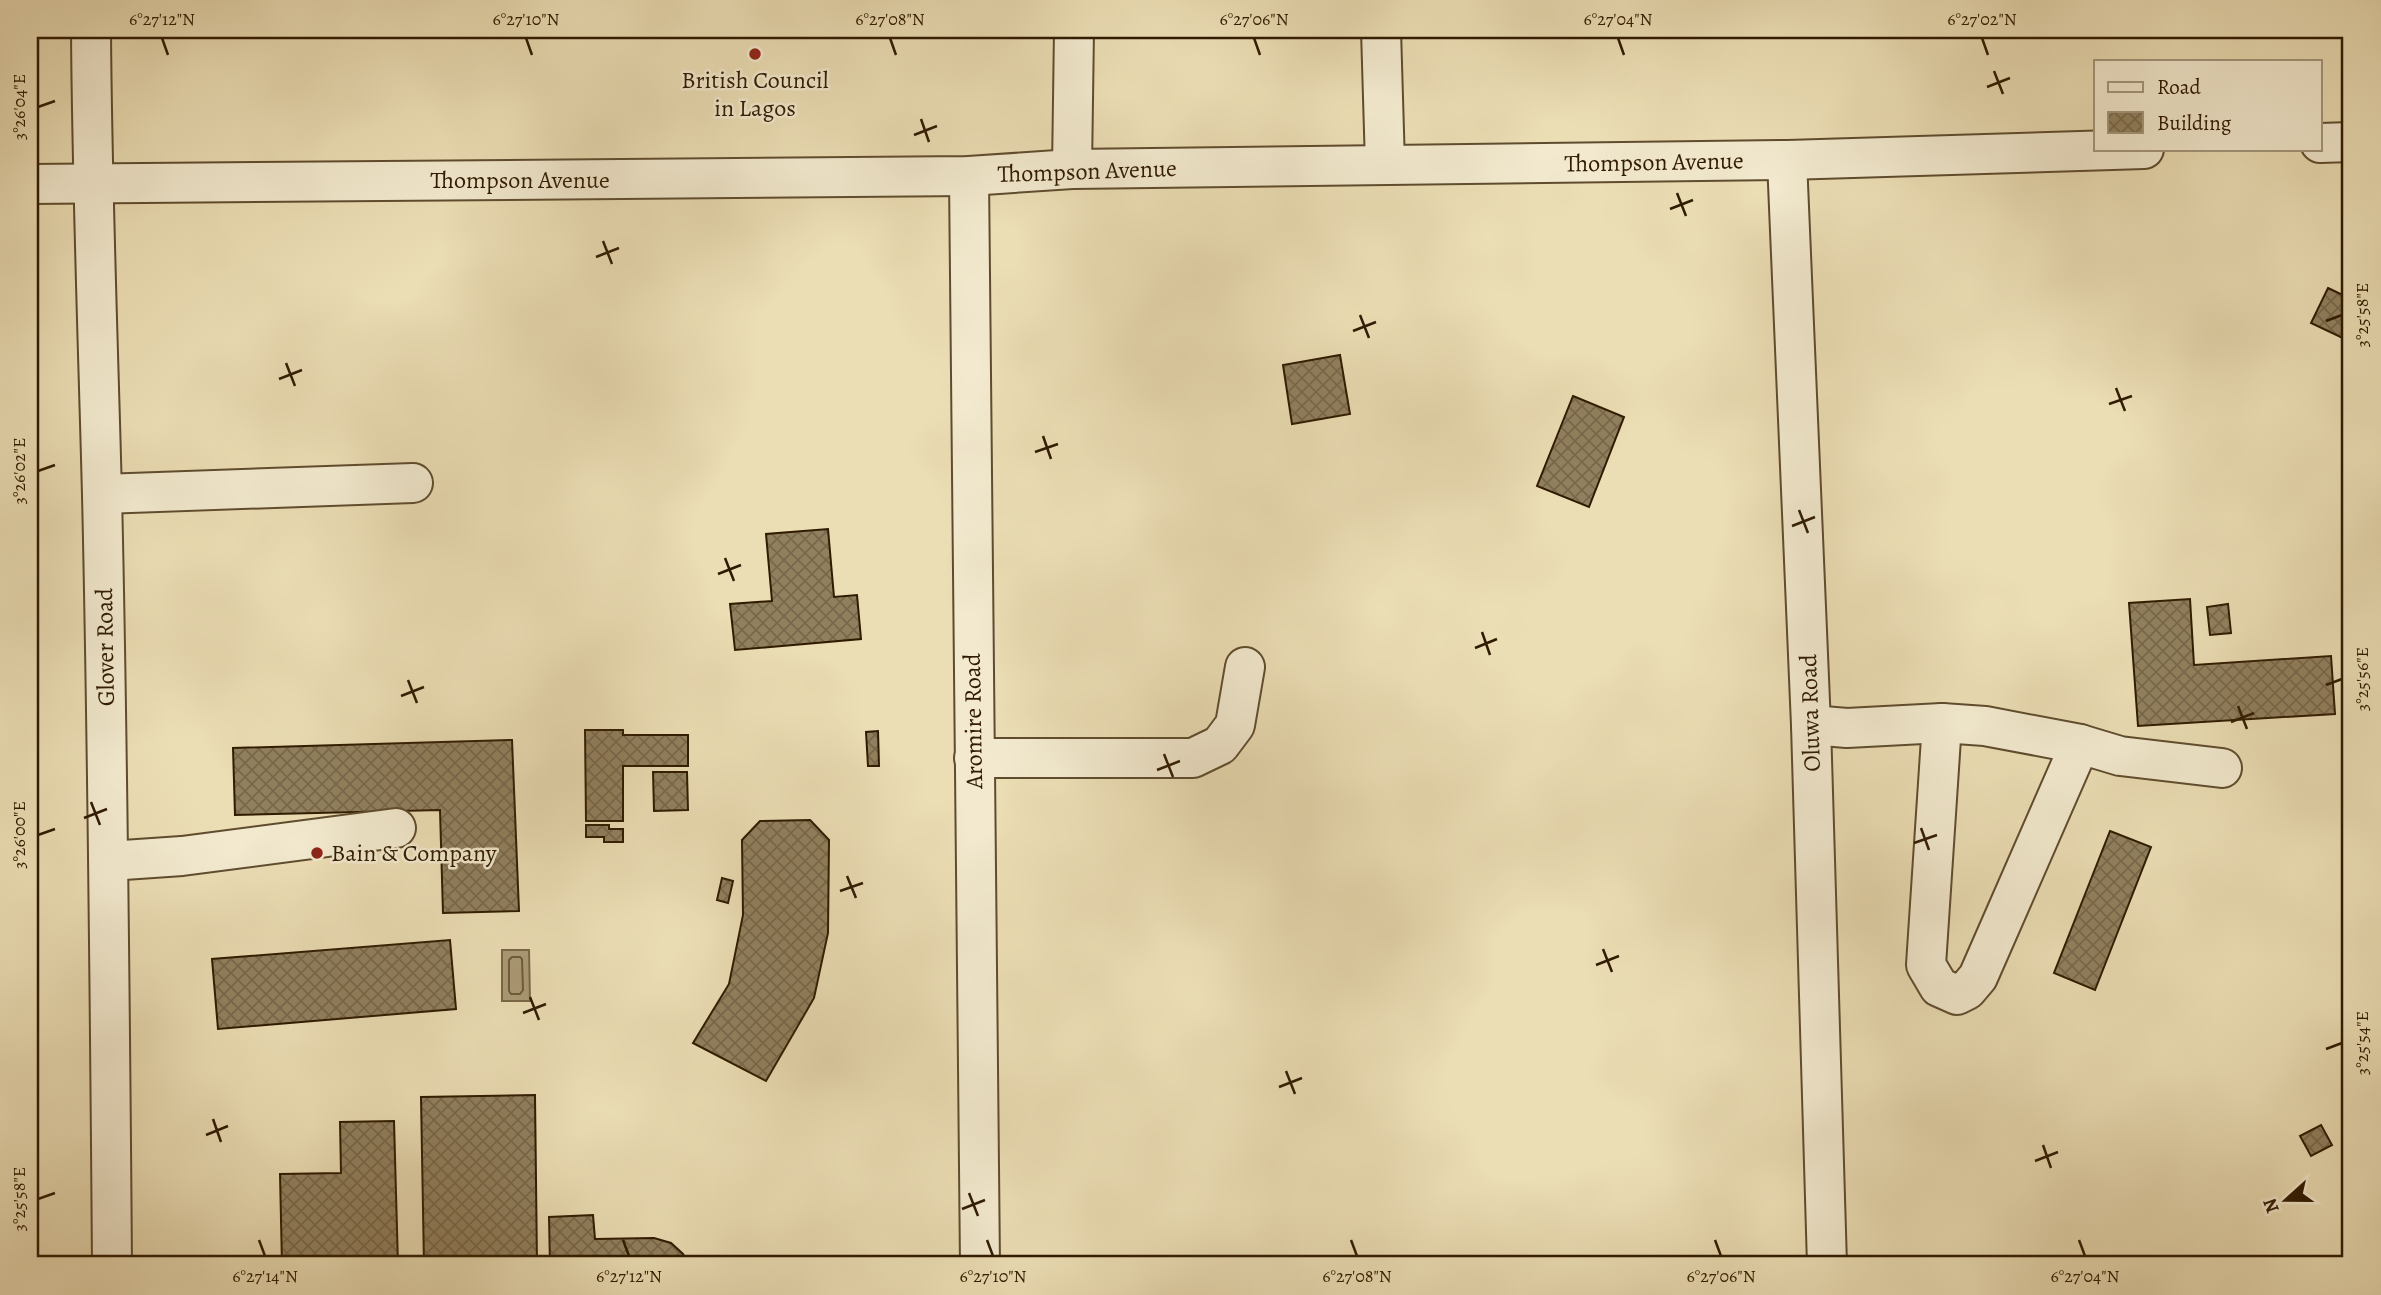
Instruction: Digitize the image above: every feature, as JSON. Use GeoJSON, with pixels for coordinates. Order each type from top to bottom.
{"type":"FeatureCollection","features":[{"type":"Feature","properties":{"kind":"street","name":"Glover Road"},"geometry":{"type":"LineString","coordinates":[[91,30],[92,184],[102,494],[109,861],[112,1265]]}},
{"type":"Feature","properties":{"kind":"street"},"geometry":{"type":"LineString","coordinates":[[1072,169],[1074,30]]}},
{"type":"Feature","properties":{"kind":"street"},"geometry":{"type":"LineString","coordinates":[[1381,30],[1385,165]]}},
{"type":"Feature","properties":{"kind":"street"},"geometry":{"type":"LineString","coordinates":[[2322,143],[2351,142]]}},
{"type":"Feature","properties":{"kind":"street","name":"Thompson Avenue"},"geometry":{"type":"LineString","coordinates":[[30,184],[969,176],[1072,169],[1787,160],[2112,150]]}},
{"type":"Feature","properties":{"kind":"street","name":"Oluwa Road"},"geometry":{"type":"LineString","coordinates":[[1787,160],[1811,725],[1827,1265]]}},
{"type":"Feature","properties":{"kind":"street","name":"Aromire Road"},"geometry":{"type":"LineString","coordinates":[[969,176],[980,1265]]}},
{"type":"Feature","properties":{"kind":"street"},"geometry":{"type":"LineString","coordinates":[[102,494],[413,483]]}},
{"type":"Feature","properties":{"kind":"street"},"geometry":{"type":"LineString","coordinates":[[974,758],[1193,758],[1220,745],[1235,724],[1245,667]]}},
{"type":"Feature","properties":{"kind":"street"},"geometry":{"type":"LineString","coordinates":[[1811,725],[1847,728],[1942,723],[1985,726],[2080,744],[2120,756],[2222,768]]}},
{"type":"Feature","properties":{"kind":"street"},"geometry":{"type":"LineString","coordinates":[[1942,723],[1926,965],[1939,987],[1957,995],[1967,990],[1978,977],[2080,744]]}},
{"type":"Feature","properties":{"kind":"street"},"geometry":{"type":"LineString","coordinates":[[109,861],[182,856],[396,828]]}},
{"type":"Feature","properties":{"kind":"water"},"geometry":{"type":"Polygon","coordinates":[[[502,950],[529,950],[530,1001],[502,1001],[502,950]]]}},
{"type":"Feature","properties":{"kind":"building"},"geometry":{"type":"Polygon","coordinates":[[[2328,288],[2351,299],[2351,342],[2311,323],[2328,288]]]}},
{"type":"Feature","properties":{"kind":"building"},"geometry":{"type":"Polygon","coordinates":[[[1340,355],[1350,414],[1292,424],[1283,365],[1340,355]]]}},
{"type":"Feature","properties":{"kind":"building"},"geometry":{"type":"Polygon","coordinates":[[[1573,396],[1624,417],[1589,507],[1537,486],[1573,396]]]}},
{"type":"Feature","properties":{"kind":"building"},"geometry":{"type":"Polygon","coordinates":[[[828,529],[834,597],[857,595],[861,639],[735,650],[730,604],[772,601],[766,534],[828,529]]]}},
{"type":"Feature","properties":{"kind":"building"},"geometry":{"type":"Polygon","coordinates":[[[2190,599],[2194,665],[2331,656],[2335,714],[2138,726],[2129,603],[2190,599]]]}},
{"type":"Feature","properties":{"kind":"building"},"geometry":{"type":"Polygon","coordinates":[[[2228,604],[2231,633],[2210,635],[2207,607],[2228,604]]]}},
{"type":"Feature","properties":{"kind":"building"},"geometry":{"type":"Polygon","coordinates":[[[585,730],[623,730],[623,735],[688,735],[688,766],[623,766],[623,821],[586,821],[585,730]]]}},
{"type":"Feature","properties":{"kind":"building"},"geometry":{"type":"Polygon","coordinates":[[[878,731],[879,766],[868,766],[866,732],[878,731]]]}},
{"type":"Feature","properties":{"kind":"building"},"geometry":{"type":"Polygon","coordinates":[[[512,740],[519,911],[443,913],[440,810],[235,815],[233,748],[512,740]]]}},
{"type":"Feature","properties":{"kind":"building"},"geometry":{"type":"Polygon","coordinates":[[[653,772],[687,772],[688,810],[654,811],[653,772]]]}},
{"type":"Feature","properties":{"kind":"building"},"geometry":{"type":"Polygon","coordinates":[[[810,820],[829,840],[828,933],[814,998],[766,1081],[693,1043],[729,984],[743,915],[742,840],[760,821],[810,820]]]}},
{"type":"Feature","properties":{"kind":"building"},"geometry":{"type":"Polygon","coordinates":[[[586,825],[609,825],[609,829],[623,829],[623,842],[604,842],[604,837],[586,837],[586,825]]]}},
{"type":"Feature","properties":{"kind":"building"},"geometry":{"type":"Polygon","coordinates":[[[2110,831],[2151,847],[2095,990],[2054,973],[2110,831]]]}},
{"type":"Feature","properties":{"kind":"building"},"geometry":{"type":"Polygon","coordinates":[[[722,878],[733,881],[728,903],[717,900],[722,878]]]}},
{"type":"Feature","properties":{"kind":"building"},"geometry":{"type":"Polygon","coordinates":[[[450,940],[456,1009],[218,1029],[212,959],[450,940]]]}},
{"type":"Feature","properties":{"kind":"building"},"geometry":{"type":"Polygon","coordinates":[[[535,1095],[537,1265],[424,1265],[421,1097],[535,1095]]]}},
{"type":"Feature","properties":{"kind":"building"},"geometry":{"type":"Polygon","coordinates":[[[394,1121],[398,1265],[282,1265],[280,1174],[341,1173],[340,1122],[394,1121]]]}},
{"type":"Feature","properties":{"kind":"building"},"geometry":{"type":"Polygon","coordinates":[[[2321,1125],[2332,1145],[2311,1156],[2300,1136],[2321,1125]]]}},
{"type":"Feature","properties":{"kind":"building"},"geometry":{"type":"Polygon","coordinates":[[[593,1215],[595,1239],[654,1238],[671,1243],[690,1265],[550,1265],[549,1217],[593,1215]]]}},
{"type":"Feature","properties":{"kind":"place","name":"British Council in Lagos"},"geometry":{"type":"Point","coordinates":[755,54]}},
{"type":"Feature","properties":{"kind":"place","name":"Bain & Company"},"geometry":{"type":"Point","coordinates":[317,853]}}]}
